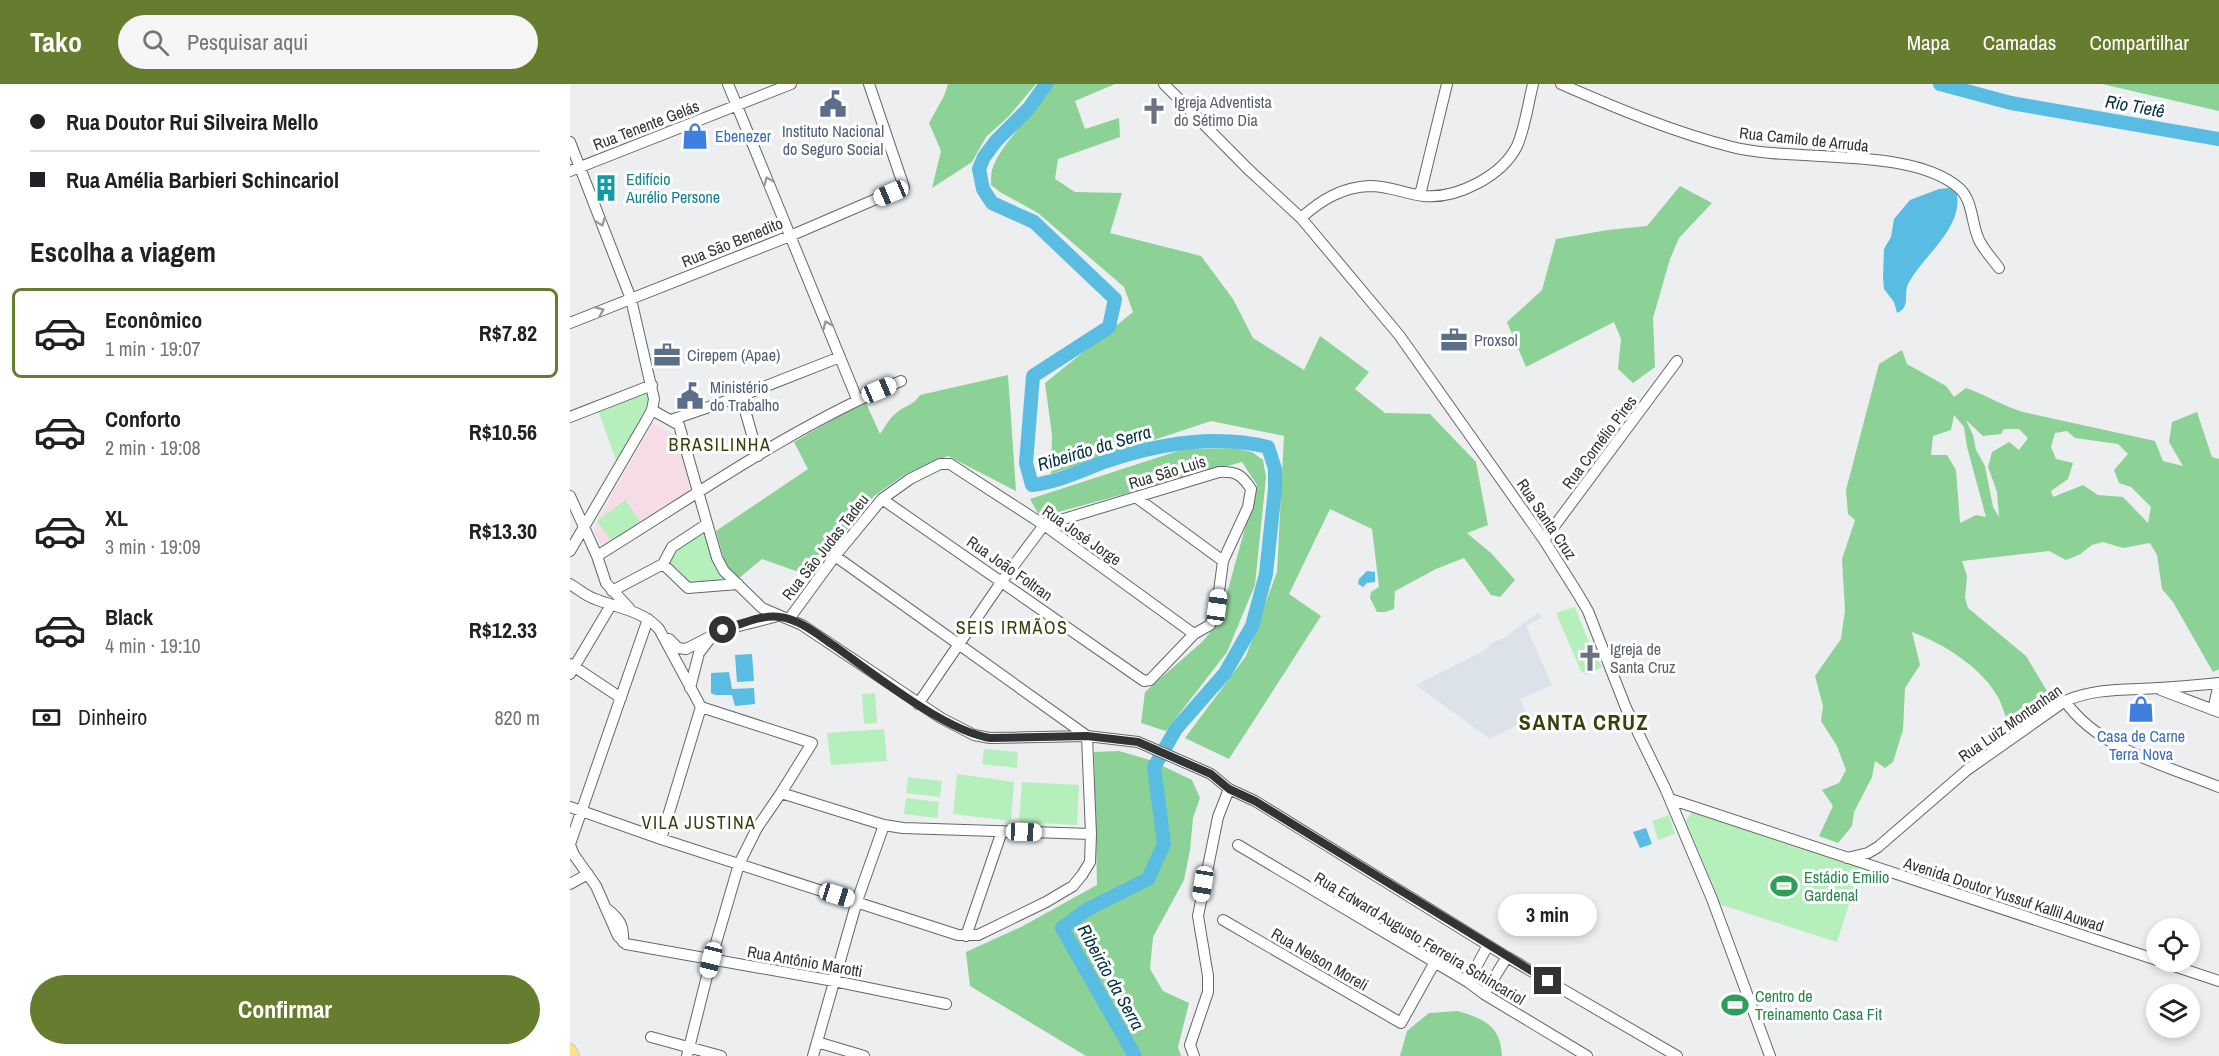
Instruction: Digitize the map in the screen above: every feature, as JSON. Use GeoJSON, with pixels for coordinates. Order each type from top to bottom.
{"type":"FeatureCollection","features":[{"type":"Feature","properties":{"kind":"main road"},"geometry":{"type":"LineString","coordinates":[[570,1050],[573,1056]]}},
{"type":"Feature","properties":{"kind":"street"},"geometry":{"type":"LineString","coordinates":[[728,84],[857,399]]}},
{"type":"Feature","properties":{"kind":"street","name":"Rua Tenente Gelás"},"geometry":{"type":"LineString","coordinates":[[575,169],[790,84]]}},
{"type":"Feature","properties":{"kind":"street","name":"Rua São Benedito"},"geometry":{"type":"LineString","coordinates":[[570,323],[790,236],[904,186],[869,84]]}},
{"type":"Feature","properties":{"kind":"street","name":"Rua Santa Cruz"},"geometry":{"type":"LineString","coordinates":[[1164,84],[1248,169],[1301,218],[1399,334],[1544,540],[1588,611],[1626,708],[1670,799],[1717,911],[1770,1056]]}},
{"type":"Feature","properties":{"kind":"street"},"geometry":{"type":"LineString","coordinates":[[1420,195],[1447,84]]}},
{"type":"Feature","properties":{"kind":"street"},"geometry":{"type":"LineString","coordinates":[[1301,218],[1316,204],[1352,188],[1384,187],[1420,195],[1440,195],[1460,191],[1489,175],[1503,165],[1518,144],[1533,84]]}},
{"type":"Feature","properties":{"kind":"street","name":"Rua Camilo de Arruda"},"geometry":{"type":"LineString","coordinates":[[1561,84],[1666,127],[1733,147],[1785,155],[1905,164],[1926,170],[1958,186],[1963,192],[1980,242],[1999,268]]}},
{"type":"Feature","properties":{"kind":"street"},"geometry":{"type":"LineString","coordinates":[[570,142],[575,169],[631,299],[654,399],[652,410],[570,551]]}},
{"type":"Feature","properties":{"kind":"street"},"geometry":{"type":"LineString","coordinates":[[671,420],[741,396],[840,357]]}},
{"type":"Feature","properties":{"kind":"street","name":"Rua Cornélio Pires"},"geometry":{"type":"LineString","coordinates":[[1544,540],[1677,361]]}},
{"type":"Feature","properties":{"kind":"street"},"geometry":{"type":"LineString","coordinates":[[597,556],[803,428],[857,399],[901,381]]}},
{"type":"Feature","properties":{"kind":"street"},"geometry":{"type":"LineString","coordinates":[[570,417],[652,385]]}},
{"type":"Feature","properties":{"kind":"street"},"geometry":{"type":"LineString","coordinates":[[741,396],[758,456]]}},
{"type":"Feature","properties":{"kind":"street"},"geometry":{"type":"LineString","coordinates":[[652,410],[679,425],[719,564],[762,608],[784,617],[825,640],[918,704],[974,735],[990,738],[1087,736],[1138,742],[1211,774],[1229,789],[1255,801],[1488,945],[1677,1056]]}},
{"type":"Feature","properties":{"kind":"street","name":"Rua São Judas Tadeu"},"geometry":{"type":"LineString","coordinates":[[784,617],[882,499],[910,479],[940,465],[950,464]]}},
{"type":"Feature","properties":{"kind":"street","name":"Rua José Jorge"},"geometry":{"type":"LineString","coordinates":[[950,464],[1044,525],[1194,634]]}},
{"type":"Feature","properties":{"kind":"street","name":"Rua São Luis"},"geometry":{"type":"LineString","coordinates":[[1044,525],[1219,472],[1240,475],[1251,489],[1248,507],[1223,561],[1217,607],[1210,625],[1194,634],[1150,680]]}},
{"type":"Feature","properties":{"kind":"street"},"geometry":{"type":"LineString","coordinates":[[570,496],[597,556],[606,583],[632,610]]}},
{"type":"Feature","properties":{"kind":"street"},"geometry":{"type":"LineString","coordinates":[[1137,498],[1223,561]]}},
{"type":"Feature","properties":{"kind":"street","name":"Rua João Foltran"},"geometry":{"type":"LineString","coordinates":[[882,499],[1138,678],[1144,681],[1150,680]]}},
{"type":"Feature","properties":{"kind":"street"},"geometry":{"type":"LineString","coordinates":[[612,591],[663,564],[672,548],[707,524]]}},
{"type":"Feature","properties":{"kind":"street"},"geometry":{"type":"LineString","coordinates":[[918,704],[1002,581],[1044,525]]}},
{"type":"Feature","properties":{"kind":"street"},"geometry":{"type":"LineString","coordinates":[[835,556],[1087,736]]}},
{"type":"Feature","properties":{"kind":"street"},"geometry":{"type":"LineString","coordinates":[[663,564],[688,588],[738,584]]}},
{"type":"Feature","properties":{"kind":"street"},"geometry":{"type":"LineString","coordinates":[[570,584],[592,598],[632,610],[648,619],[678,648],[686,649],[723,630],[761,619],[784,617]]}},
{"type":"Feature","properties":{"kind":"street"},"geometry":{"type":"LineString","coordinates":[[611,604],[572,668],[621,698]]}},
{"type":"Feature","properties":{"kind":"street"},"geometry":{"type":"LineString","coordinates":[[570,846],[648,619]]}},
{"type":"Feature","properties":{"kind":"street"},"geometry":{"type":"LineString","coordinates":[[659,629],[701,707],[812,743],[782,793],[757,828],[739,864],[711,960],[688,1052]]}},
{"type":"Feature","properties":{"kind":"street"},"geometry":{"type":"LineString","coordinates":[[690,688],[699,653],[713,636]]}},
{"type":"Feature","properties":{"kind":"street"},"geometry":{"type":"LineString","coordinates":[[2158,688],[2216,711],[2219,683]]}},
{"type":"Feature","properties":{"kind":"street","name":"Rua Luiz Montanhan"},"geometry":{"type":"LineString","coordinates":[[1846,858],[1868,853],[1878,847],[1966,770],[2065,701],[2078,695],[2098,691],[2219,683]]}},
{"type":"Feature","properties":{"kind":"street"},"geometry":{"type":"LineString","coordinates":[[2065,701],[2074,715],[2113,744],[2219,787]]}},
{"type":"Feature","properties":{"kind":"street"},"geometry":{"type":"LineString","coordinates":[[661,839],[701,707]]}},
{"type":"Feature","properties":{"kind":"street"},"geometry":{"type":"LineString","coordinates":[[570,807],[958,936],[978,935],[1046,902],[1073,886],[1090,862],[1087,736]]}},
{"type":"Feature","properties":{"kind":"street"},"geometry":{"type":"LineString","coordinates":[[1194,1056],[1190,1045],[1208,992],[1208,976],[1198,916],[1218,817],[1229,789]]}},
{"type":"Feature","properties":{"kind":"street"},"geometry":{"type":"LineString","coordinates":[[782,793],[884,825],[903,828],[1091,834]]}},
{"type":"Feature","properties":{"kind":"street","name":"Avenida Doutor Yussuf Kallil Auwad"},"geometry":{"type":"LineString","coordinates":[[1670,799],[2146,956]]}},
{"type":"Feature","properties":{"kind":"street"},"geometry":{"type":"LineString","coordinates":[[813,1056],[857,901],[884,825]]}},
{"type":"Feature","properties":{"kind":"street"},"geometry":{"type":"LineString","coordinates":[[966,936],[1002,831]]}},
{"type":"Feature","properties":{"kind":"street","name":"Rua Edward Augusto Ferreira Schincariol"},"geometry":{"type":"LineString","coordinates":[[1238,845],[1587,1056]]}},
{"type":"Feature","properties":{"kind":"street","name":"Rua Antônio Marotti"},"geometry":{"type":"LineString","coordinates":[[570,846],[608,909],[609,919],[622,942],[946,1004]]}},
{"type":"Feature","properties":{"kind":"street"},"geometry":{"type":"LineString","coordinates":[[570,884],[588,874]]}},
{"type":"Feature","properties":{"kind":"street","name":"Rua Nelson Moreli"},"geometry":{"type":"LineString","coordinates":[[1223,920],[1401,1023],[1435,962]]}},
{"type":"Feature","properties":{"kind":"street"},"geometry":{"type":"LineString","coordinates":[[1468,982],[1488,945]]}},
{"type":"Feature","properties":{"kind":"street"},"geometry":{"type":"LineString","coordinates":[[1484,994],[1508,957]]}},
{"type":"Feature","properties":{"kind":"street"},"geometry":{"type":"LineString","coordinates":[[2192,972],[2219,981]]}},
{"type":"Feature","properties":{"kind":"street"},"geometry":{"type":"LineString","coordinates":[[651,1037],[688,1052],[722,1056]]}},
{"type":"Feature","properties":{"kind":"street"},"geometry":{"type":"LineString","coordinates":[[817,1042],[864,1056]]}},
{"type":"Feature","properties":{"kind":"shaded area"},"geometry":{"type":"Polygon","coordinates":[[[653,423],[677,436],[691,491],[602,547],[594,532],[597,521],[653,423]]]}},
{"type":"Feature","properties":{"kind":"shaded area"},"geometry":{"type":"Polygon","coordinates":[[[1539,612],[1542,618],[1526,626],[1552,685],[1520,699],[1529,719],[1490,739],[1416,685],[1484,651],[1492,643],[1504,638],[1539,612]]]}},
{"type":"Feature","properties":{"kind":"green space"},"geometry":{"type":"Polygon","coordinates":[[[948,84],[1036,84],[1009,116],[986,137],[972,162],[932,188],[941,151],[929,123],[948,84]]]}},
{"type":"Feature","properties":{"kind":"green space"},"geometry":{"type":"Polygon","coordinates":[[[1052,84],[1115,84],[1075,101],[1085,129],[1119,118],[1120,137],[1058,159],[1055,179],[1075,192],[1122,193],[1110,233],[1201,256],[1233,299],[1253,338],[1304,370],[1320,336],[1369,372],[1355,389],[1385,413],[1430,414],[1476,462],[1488,525],[1467,533],[1492,554],[1515,580],[1500,597],[1491,595],[1464,558],[1436,569],[1395,591],[1394,609],[1377,612],[1370,598],[1371,592],[1379,587],[1372,529],[1330,509],[1289,594],[1321,616],[1229,759],[1185,738],[1246,656],[1277,572],[1284,436],[1211,421],[1051,474],[1052,435],[1045,383],[1133,312],[1124,287],[1038,213],[991,185],[992,170],[1002,150],[1052,84]]]}},
{"type":"Feature","properties":{"kind":"green space"},"geometry":{"type":"Polygon","coordinates":[[[2102,84],[2219,84],[2219,111],[2102,84]]]}},
{"type":"Feature","properties":{"kind":"green space"},"geometry":{"type":"Polygon","coordinates":[[[1680,186],[1712,203],[1679,238],[1670,259],[1653,318],[1655,367],[1633,383],[1618,369],[1621,339],[1614,322],[1526,367],[1507,322],[1542,290],[1556,239],[1647,226],[1680,186]]]}},
{"type":"Feature","properties":{"kind":"green space"},"geometry":{"type":"Polygon","coordinates":[[[1902,350],[1907,364],[1946,386],[1954,397],[1966,388],[2023,412],[2155,441],[2163,461],[2183,466],[2169,442],[2172,422],[2197,412],[2212,457],[2219,459],[2219,669],[2213,672],[2173,602],[2162,589],[2157,555],[2150,543],[2123,548],[2103,542],[2092,545],[2079,555],[2066,560],[2049,551],[1962,561],[1967,576],[1965,598],[1968,608],[2026,656],[2050,696],[2009,726],[1999,699],[1973,667],[1937,643],[1912,632],[1920,665],[1905,688],[1903,730],[1893,762],[1885,768],[1875,761],[1872,777],[1854,812],[1852,826],[1838,843],[1819,836],[1833,806],[1822,790],[1839,783],[1846,770],[1837,746],[1821,721],[1823,706],[1815,676],[1841,639],[1845,610],[1842,559],[1855,520],[1848,514],[1846,490],[1879,364],[1902,350]],[[1954,415],[1951,430],[1933,436],[1931,455],[1947,455],[1956,470],[1960,523],[1976,515],[1986,517],[1967,447],[1964,427],[1954,415]],[[1966,420],[1973,435],[1976,450],[1985,466],[1993,507],[1999,517],[1997,492],[1988,467],[1992,452],[2009,442],[2019,450],[2028,438],[2019,429],[2004,429],[2001,434],[1983,436],[1966,420]],[[2067,431],[2055,433],[2051,447],[2056,459],[2073,463],[2068,479],[2051,491],[2053,497],[2083,485],[2098,495],[2123,497],[2148,523],[2151,507],[2131,487],[2119,483],[2114,470],[2128,454],[2118,444],[2075,438],[2067,431]]]}},
{"type":"Feature","properties":{"kind":"green space"},"geometry":{"type":"Polygon","coordinates":[[[1008,375],[1016,491],[948,456],[904,475],[874,496],[810,576],[762,559],[738,579],[725,563],[716,531],[808,469],[794,442],[865,401],[880,434],[894,415],[920,395],[1008,375]]]}},
{"type":"Feature","properties":{"kind":"green space"},"geometry":{"type":"Polygon","coordinates":[[[647,391],[648,399],[643,418],[617,463],[598,410],[647,391]]]}},
{"type":"Feature","properties":{"kind":"green space"},"geometry":{"type":"Polygon","coordinates":[[[1234,448],[1252,452],[1263,460],[1266,477],[1255,585],[1227,652],[1166,731],[1141,723],[1145,692],[1202,642],[1219,622],[1257,485],[1242,462],[1040,517],[1030,499],[1184,449],[1234,448]]]}},
{"type":"Feature","properties":{"kind":"green space"},"geometry":{"type":"Polygon","coordinates":[[[625,500],[640,521],[612,541],[597,521],[625,500]]]}},
{"type":"Feature","properties":{"kind":"green space"},"geometry":{"type":"Polygon","coordinates":[[[704,532],[727,581],[690,584],[672,566],[671,561],[677,551],[704,532]]]}},
{"type":"Feature","properties":{"kind":"green space"},"geometry":{"type":"Polygon","coordinates":[[[1575,607],[1602,667],[1586,675],[1581,671],[1556,613],[1575,607]]]}},
{"type":"Feature","properties":{"kind":"green space"},"geometry":{"type":"Polygon","coordinates":[[[875,693],[877,723],[864,724],[862,694],[875,693]]]}},
{"type":"Feature","properties":{"kind":"green space"},"geometry":{"type":"Polygon","coordinates":[[[884,729],[887,761],[831,765],[827,733],[884,729]]]}},
{"type":"Feature","properties":{"kind":"green space"},"geometry":{"type":"Polygon","coordinates":[[[984,749],[1018,752],[1017,768],[982,764],[984,749]]]}},
{"type":"Feature","properties":{"kind":"green space"},"geometry":{"type":"Polygon","coordinates":[[[1119,751],[1150,760],[1192,780],[1200,798],[1193,818],[1184,880],[1153,937],[1150,969],[1163,991],[1189,1003],[1178,1047],[1181,1056],[1086,1056],[970,986],[966,952],[1021,927],[1097,885],[1094,752],[1119,751]]]}},
{"type":"Feature","properties":{"kind":"green space"},"geometry":{"type":"Polygon","coordinates":[[[957,774],[1014,782],[1011,821],[953,814],[957,774]]]}},
{"type":"Feature","properties":{"kind":"green space"},"geometry":{"type":"Polygon","coordinates":[[[908,777],[942,781],[940,797],[906,793],[908,777]]]}},
{"type":"Feature","properties":{"kind":"green space"},"geometry":{"type":"Polygon","coordinates":[[[1022,782],[1079,785],[1077,825],[1019,822],[1022,782]]]}},
{"type":"Feature","properties":{"kind":"green space"},"geometry":{"type":"Polygon","coordinates":[[[906,798],[939,802],[937,818],[904,814],[906,798]]]}},
{"type":"Feature","properties":{"kind":"green space","name":"Estádio Emilio Gardenal"},"geometry":{"type":"Polygon","coordinates":[[[1697,812],[1861,866],[1837,942],[1721,905],[1686,821],[1691,813],[1697,812]]]}},
{"type":"Feature","properties":{"kind":"green space"},"geometry":{"type":"Polygon","coordinates":[[[1669,815],[1675,834],[1658,840],[1652,821],[1669,815]]]}},
{"type":"Feature","properties":{"kind":"green space"},"geometry":{"type":"Polygon","coordinates":[[[1458,1011],[1476,1017],[1489,1025],[1498,1037],[1502,1056],[1400,1056],[1407,1031],[1429,1013],[1458,1011]]]}},
{"type":"Feature","properties":{"kind":"water"},"geometry":{"type":"Polygon","coordinates":[[[1949,188],[1957,194],[1954,219],[1941,241],[1909,282],[1906,304],[1897,313],[1894,302],[1884,289],[1883,278],[1884,249],[1891,237],[1894,219],[1910,200],[1939,189],[1949,188]]]}},
{"type":"Feature","properties":{"kind":"water"},"geometry":{"type":"Polygon","coordinates":[[[1367,571],[1375,572],[1375,582],[1367,583],[1363,587],[1358,584],[1359,579],[1367,571]]]}},
{"type":"Feature","properties":{"kind":"water"},"geometry":{"type":"Polygon","coordinates":[[[752,654],[754,681],[737,682],[735,655],[752,654]]]}},
{"type":"Feature","properties":{"kind":"water"},"geometry":{"type":"Polygon","coordinates":[[[729,672],[732,689],[754,688],[755,704],[735,706],[732,695],[711,693],[711,673],[729,672]]]}},
{"type":"Feature","properties":{"kind":"water"},"geometry":{"type":"Polygon","coordinates":[[[1646,828],[1652,844],[1640,848],[1633,832],[1646,828]]]}},
{"type":"Feature","properties":{"kind":"waterway","name":"Ribeirão da Serra"},"geometry":{"type":"LineString","coordinates":[[1046,84],[1029,108],[996,141],[984,157],[979,169],[983,189],[992,203],[1034,222],[1115,299],[1109,327],[1033,376],[1026,463],[1032,485],[1061,478],[1126,455],[1166,446],[1207,441],[1228,441],[1268,447],[1275,469],[1266,574],[1252,626],[1225,673],[1176,729],[1154,767],[1164,844],[1148,879],[1088,909],[1062,928],[1135,1056]]}},
{"type":"Feature","properties":{"kind":"waterway","name":"Rio Tietê"},"geometry":{"type":"LineString","coordinates":[[1940,84],[2011,103],[2219,139]]}},
{"type":"Feature","properties":{"kind":"place","name":"Instituto Nacional do Seguro Social"},"geometry":{"type":"Point","coordinates":[833,104]}},
{"type":"Feature","properties":{"kind":"place","name":"Igreja Adventista do Sétimo Dia"},"geometry":{"type":"Point","coordinates":[1154,111]}},
{"type":"Feature","properties":{"kind":"place","name":"Ebenezer"},"geometry":{"type":"Point","coordinates":[695,136]}},
{"type":"Feature","properties":{"kind":"place","name":"Edifício Aurélio Persone"},"geometry":{"type":"Point","coordinates":[606,188]}},
{"type":"Feature","properties":{"kind":"place","name":"Proxsol"},"geometry":{"type":"Point","coordinates":[1454,340]}},
{"type":"Feature","properties":{"kind":"place","name":"Cirepem (Apae)"},"geometry":{"type":"Point","coordinates":[667,355]}},
{"type":"Feature","properties":{"kind":"place","name":"Ministério do Trabalho"},"geometry":{"type":"Point","coordinates":[690,396]}},
{"type":"Feature","properties":{"kind":"place","name":"Igreja de Santa Cruz"},"geometry":{"type":"Point","coordinates":[1590,658]}},
{"type":"Feature","properties":{"kind":"place","name":"Casa de Carne Terra Nova"},"geometry":{"type":"Point","coordinates":[2141,709]}},
{"type":"Feature","properties":{"kind":"place","name":"Estádio Emilio Gardenal"},"geometry":{"type":"Point","coordinates":[1784,886]}},
{"type":"Feature","properties":{"kind":"place","name":"Centro de Treinamento Casa Fit"},"geometry":{"type":"Point","coordinates":[1735,1005]}},
{"type":"Feature","properties":{"kind":"district","name":"BRASILINHA"},"geometry":{"type":"Point","coordinates":[720,444]}},
{"type":"Feature","properties":{"kind":"district","name":"SEIS IRMÃOS"},"geometry":{"type":"Point","coordinates":[1012,627]}},
{"type":"Feature","properties":{"kind":"district","name":"SANTA CRUZ"},"geometry":{"type":"Point","coordinates":[1584,722]}},
{"type":"Feature","properties":{"kind":"district","name":"VILA JUSTINA"},"geometry":{"type":"Point","coordinates":[699,822]}},
{"type":"Feature","properties":{"kind":"route"},"geometry":{"type":"LineString","coordinates":[[723,630],[778,616],[789,619],[802,625],[941,718],[974,735],[990,738],[1087,736],[1138,742],[1149,746],[1211,774],[1229,789],[1255,801],[1548,981]]}}]}
